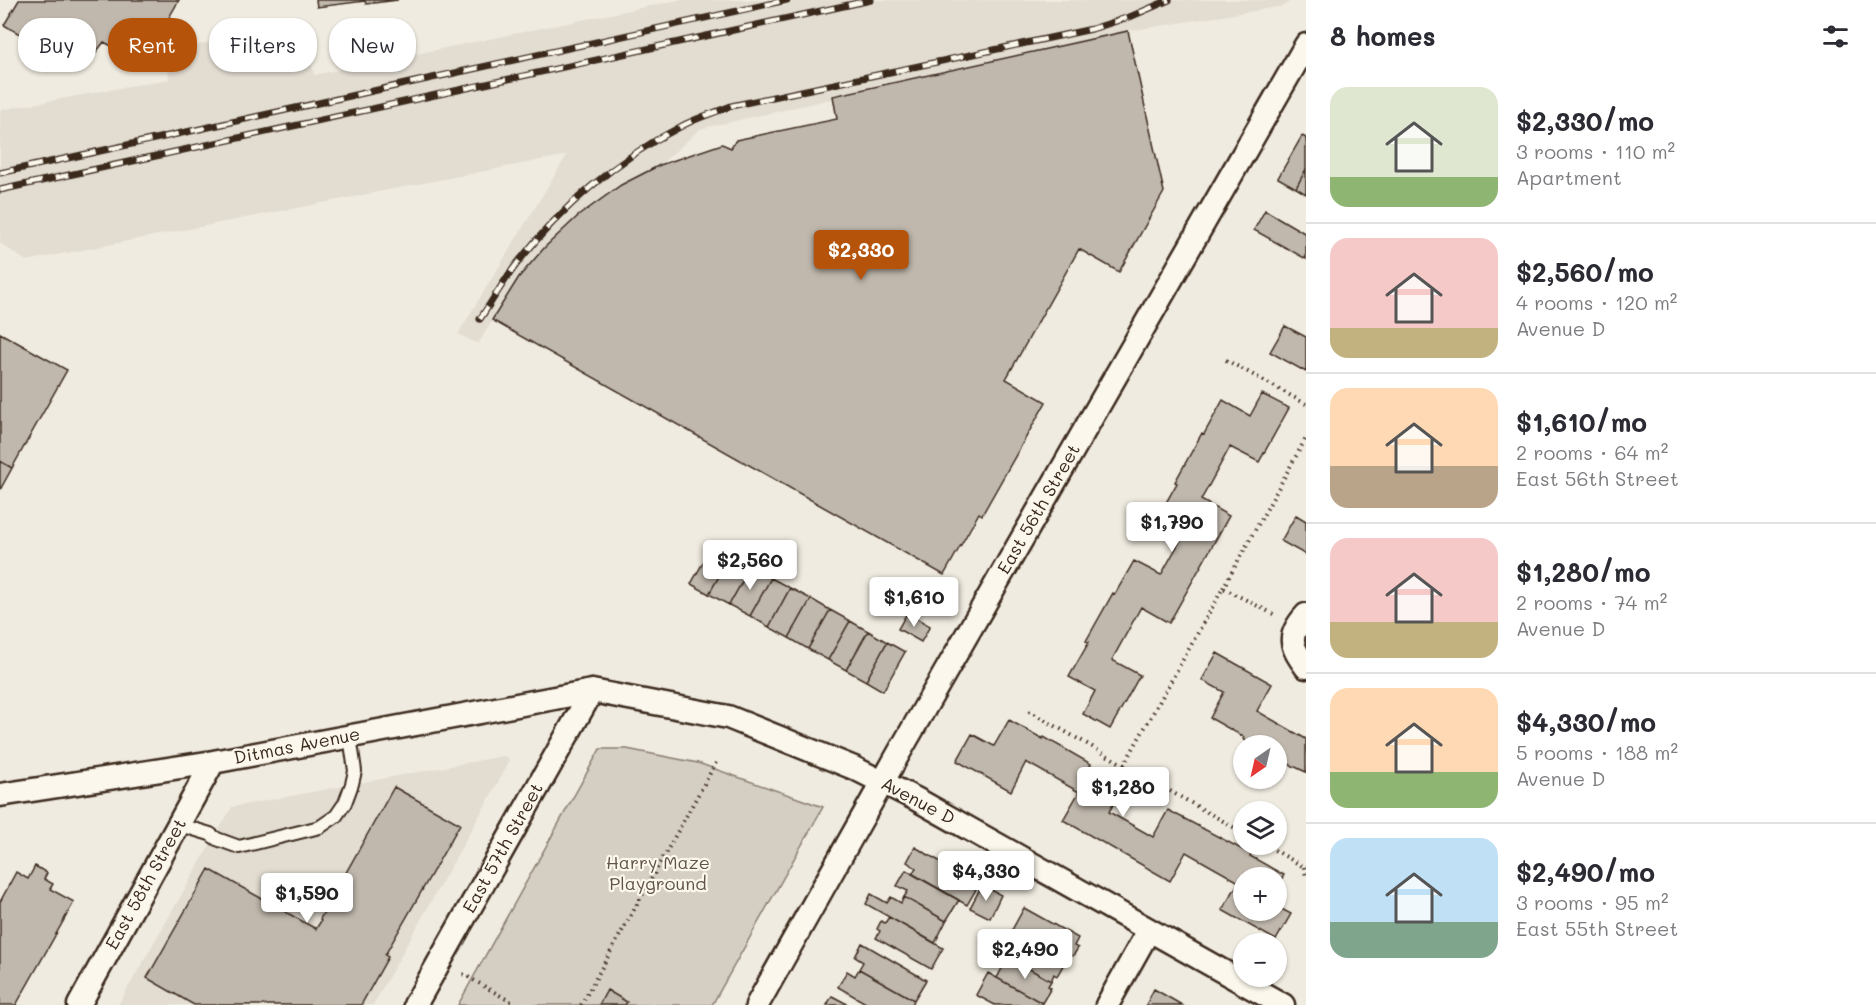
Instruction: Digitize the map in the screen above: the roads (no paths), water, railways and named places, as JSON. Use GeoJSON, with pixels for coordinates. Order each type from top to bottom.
{"type":"FeatureCollection","features":[{"type":"Feature","properties":{"kind":"street","name":"East 56th Street"},"geometry":{"type":"LineString","coordinates":[[757,1005],[882,782],[1298,75],[1306,45]]}},
{"type":"Feature","properties":{"kind":"street"},"geometry":{"type":"LineString","coordinates":[[1306,615],[1294,628],[1294,650],[1306,667]]}},
{"type":"Feature","properties":{"kind":"street","name":"Avenue D"},"geometry":{"type":"LineString","coordinates":[[592,691],[728,717],[854,768],[916,799],[1283,1005]]}},
{"type":"Feature","properties":{"kind":"street","name":"Ditmas Avenue"},"geometry":{"type":"LineString","coordinates":[[0,795],[213,762],[592,691]]}},
{"type":"Feature","properties":{"kind":"street","name":"East 57th Street"},"geometry":{"type":"LineString","coordinates":[[415,1005],[592,691]]}},
{"type":"Feature","properties":{"kind":"street","name":"East 58th Street"},"geometry":{"type":"LineString","coordinates":[[79,1005],[213,762]]}},
{"type":"Feature","properties":{"kind":"street"},"geometry":{"type":"LineString","coordinates":[[1107,1005],[1149,930]]}},
{"type":"Feature","properties":{"kind":"lane"},"geometry":{"type":"LineString","coordinates":[[180,825],[210,834],[239,847],[320,827],[336,816],[345,803],[352,784],[355,771],[350,736]]}},
{"type":"Feature","properties":{"kind":"railway"},"geometry":{"type":"LineString","coordinates":[[0,173],[787,0]]}},
{"type":"Feature","properties":{"kind":"railway"},"geometry":{"type":"LineString","coordinates":[[0,190],[871,0]]}},
{"type":"Feature","properties":{"kind":"railway"},"geometry":{"type":"LineString","coordinates":[[480,319],[516,265],[570,205],[634,154],[692,121],[731,106],[1092,29],[1132,16],[1169,0]]}},
{"type":"Feature","properties":{"kind":"park label","name":"Harry Maze Playground"},"geometry":{"type":"Point","coordinates":[658,873]}}]}
